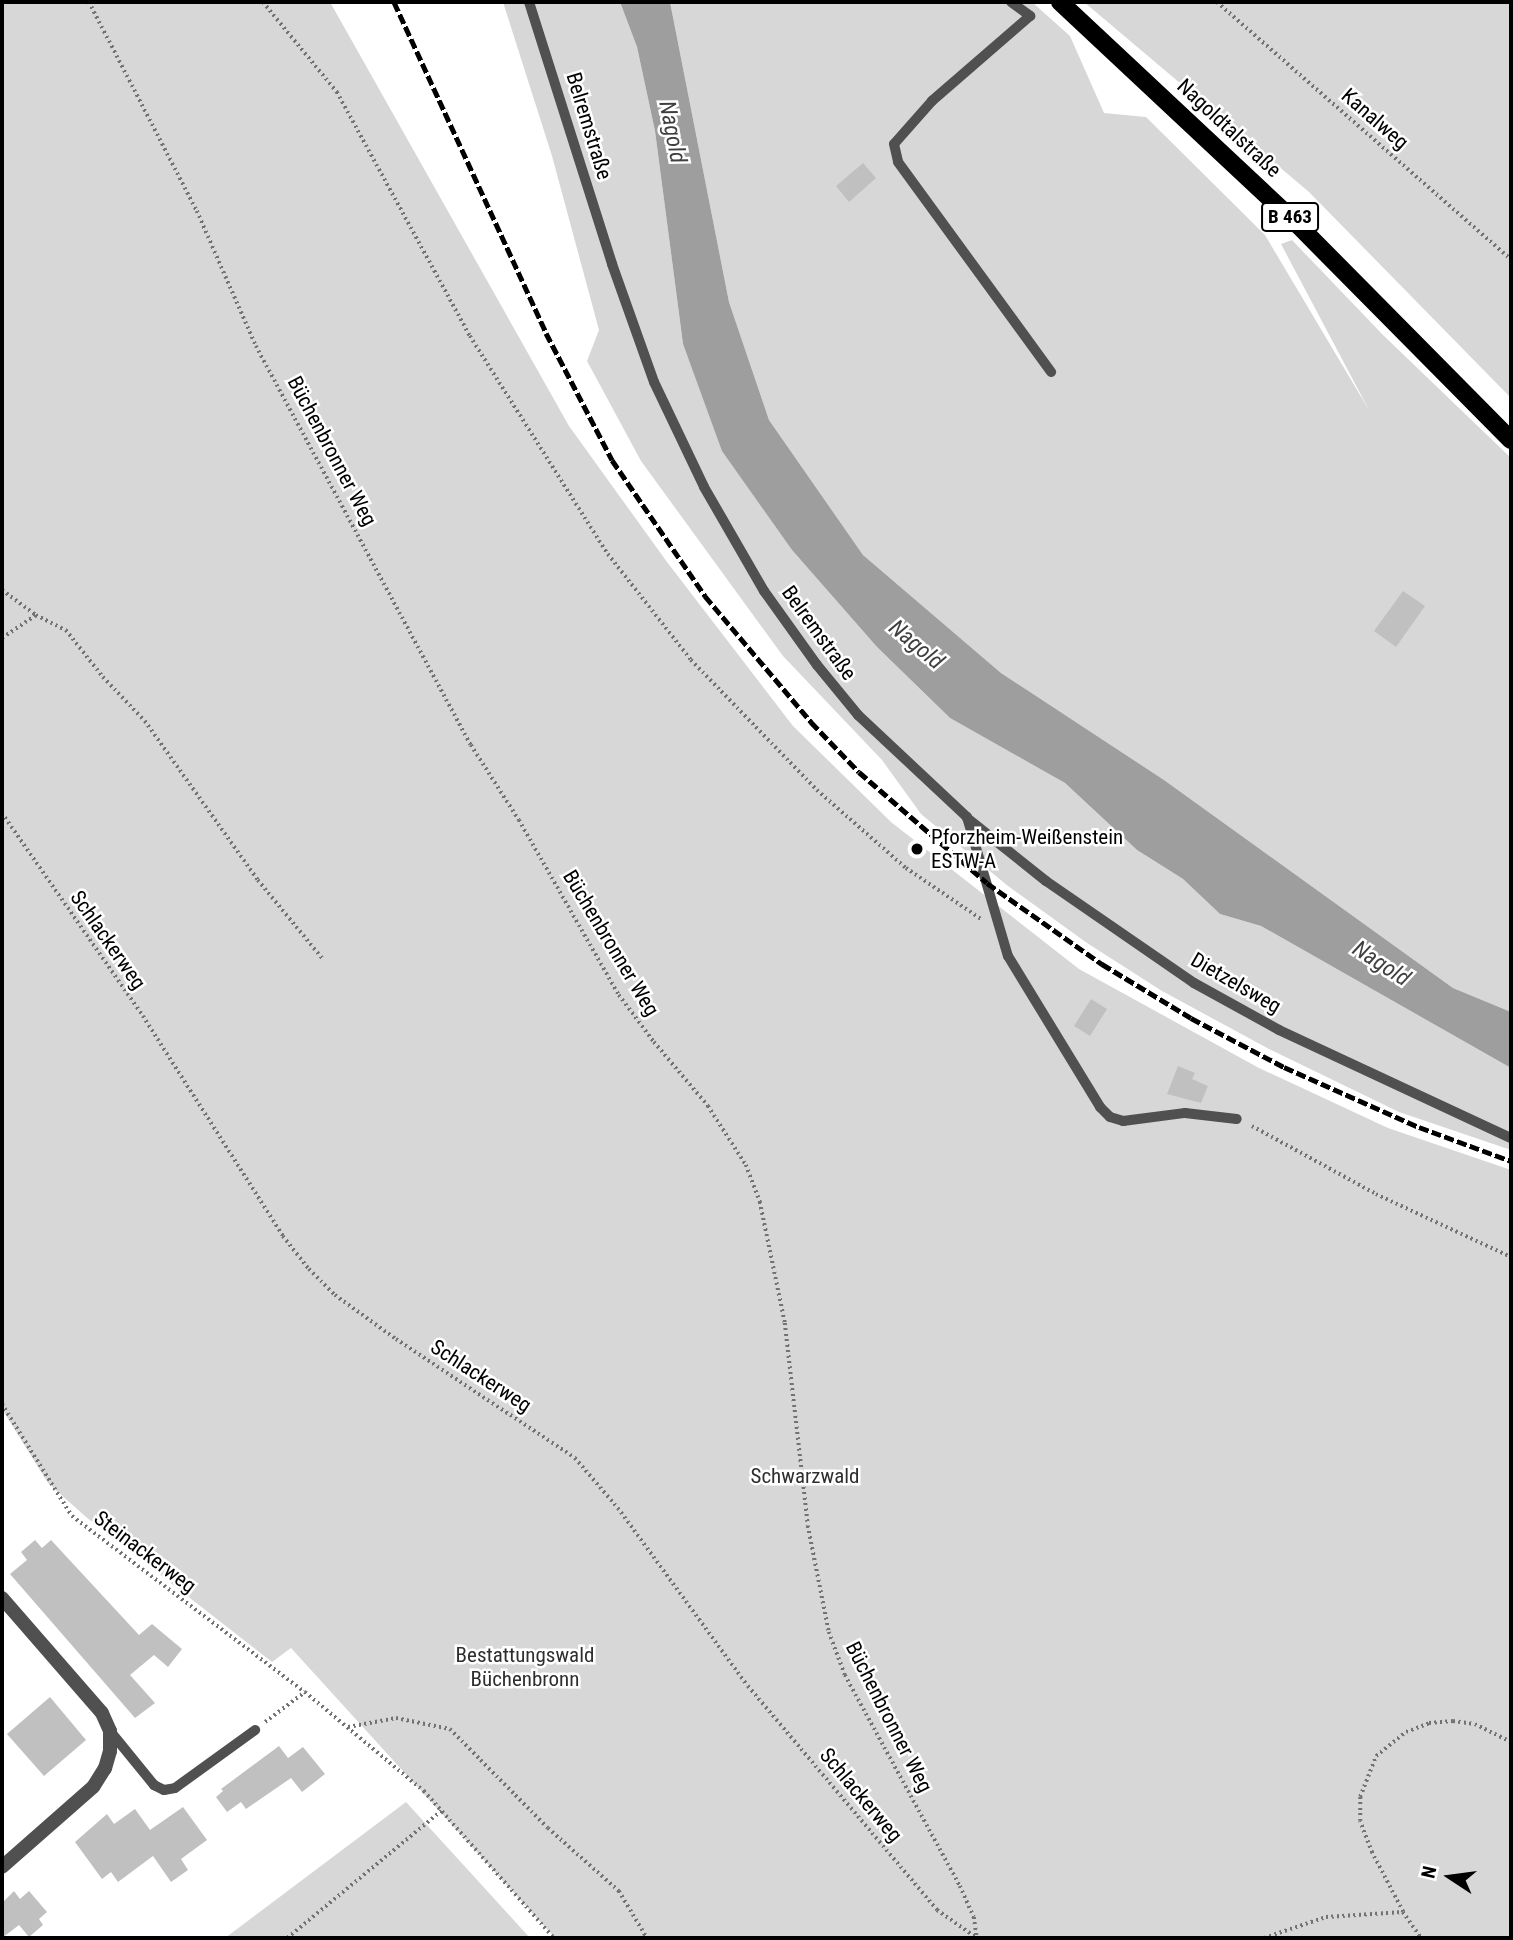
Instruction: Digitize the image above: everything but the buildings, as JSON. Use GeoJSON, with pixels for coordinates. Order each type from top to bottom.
{"type":"FeatureCollection","features":[{"type":"Feature","properties":{"kind":"main road","name":"Nagoldtalstraße"},"geometry":{"type":"LineString","coordinates":[[1060,2],[1299,226],[1511,440]]}},
{"type":"Feature","properties":{"kind":"street"},"geometry":{"type":"LineString","coordinates":[[2,1598],[102,1713],[110,1731],[110,1751],[105,1768],[93,1787],[2,1867]]}},
{"type":"Feature","properties":{"kind":"lane","name":"Belremstraße"},"geometry":{"type":"LineString","coordinates":[[529,2],[642,351],[666,411],[716,510],[764,591],[839,694],[967,817],[1008,956],[1083,1083],[1110,1117],[1123,1121],[1185,1113],[1237,1119]]}},
{"type":"Feature","properties":{"kind":"lane"},"geometry":{"type":"LineString","coordinates":[[1012,2],[1030,16],[933,101],[894,144],[898,162],[1051,372]]}},
{"type":"Feature","properties":{"kind":"lane","name":"Dietzelsweg"},"geometry":{"type":"LineString","coordinates":[[967,817],[1037,874],[1194,983],[1289,1035],[1511,1138]]}},
{"type":"Feature","properties":{"kind":"lane"},"geometry":{"type":"LineString","coordinates":[[110,1731],[154,1785],[164,1790],[175,1788],[254,1730]]}},
{"type":"Feature","properties":{"kind":"path","name":"Büchenbronner Weg"},"geometry":{"type":"LineString","coordinates":[[89,2],[197,211],[256,346],[471,745],[519,820],[620,995],[653,1042],[708,1106],[746,1165],[760,1202],[785,1323],[808,1526],[828,1632],[845,1675],[960,1886],[974,1917],[977,1938]]}},
{"type":"Feature","properties":{"kind":"path"},"geometry":{"type":"LineString","coordinates":[[263,2],[337,92],[470,336],[608,554],[691,660],[817,790],[906,868],[1002,933]]}},
{"type":"Feature","properties":{"kind":"path","name":"Kanalweg"},"geometry":{"type":"LineString","coordinates":[[1217,2],[1511,259]]}},
{"type":"Feature","properties":{"kind":"path"},"geometry":{"type":"LineString","coordinates":[[2,590],[36,615],[66,630],[103,677],[145,721],[251,871],[323,959]]}},
{"type":"Feature","properties":{"kind":"path"},"geometry":{"type":"LineString","coordinates":[[2,638],[36,615]]}},
{"type":"Feature","properties":{"kind":"path","name":"Schlackerweg"},"geometry":{"type":"LineString","coordinates":[[2,813],[143,1016],[283,1236],[309,1269],[335,1295],[396,1339],[575,1458],[618,1508],[757,1696],[937,1910],[977,1938]]}},
{"type":"Feature","properties":{"kind":"path"},"geometry":{"type":"LineString","coordinates":[[1237,1119],[1376,1194],[1511,1257]]}},
{"type":"Feature","properties":{"kind":"path","name":"Steinackerweg"},"geometry":{"type":"LineString","coordinates":[[2,1404],[72,1517],[305,1692],[424,1791],[554,1938]]}},
{"type":"Feature","properties":{"kind":"path"},"geometry":{"type":"LineString","coordinates":[[254,1730],[305,1692]]}},
{"type":"Feature","properties":{"kind":"path"},"geometry":{"type":"LineString","coordinates":[[348,1727],[396,1718],[450,1729],[548,1828],[619,1891],[647,1938]]}},
{"type":"Feature","properties":{"kind":"path"},"geometry":{"type":"LineString","coordinates":[[1421,1938],[1403,1912],[1372,1853],[1360,1821],[1360,1797],[1376,1756],[1406,1732],[1429,1723],[1452,1721],[1475,1724],[1511,1742]]}},
{"type":"Feature","properties":{"kind":"path"},"geometry":{"type":"LineString","coordinates":[[287,1938],[441,1811]]}},
{"type":"Feature","properties":{"kind":"path"},"geometry":{"type":"LineString","coordinates":[[1264,1938],[1326,1917],[1403,1912]]}},
{"type":"Feature","properties":{"kind":"green space","name":"Schwarzwald"},"geometry":{"type":"Polygon","coordinates":[[[2,2],[330,2],[569,426],[667,562],[793,726],[891,822],[1079,969],[1259,1068],[1388,1128],[1511,1170],[1511,1938],[555,1938],[291,1648],[272,1662],[86,1517],[48,1483],[2,1409],[2,2]]]}},
{"type":"Feature","properties":{"kind":"green space"},"geometry":{"type":"Polygon","coordinates":[[[503,2],[620,2],[637,47],[655,131],[683,344],[723,451],[792,550],[877,647],[950,718],[1065,783],[1137,850],[1183,879],[1220,914],[1261,926],[1511,1068],[1511,1150],[1399,1112],[1269,1049],[1162,991],[1087,943],[1008,886],[921,814],[882,760],[783,656],[641,461],[587,361],[599,330],[552,156],[503,2]]]}},
{"type":"Feature","properties":{"kind":"green space"},"geometry":{"type":"Polygon","coordinates":[[[670,2],[1032,2],[1070,36],[1104,113],[1146,117],[1265,235],[1369,410],[1281,244],[1292,240],[1383,335],[1511,458],[1511,1012],[1453,988],[1164,780],[1001,673],[863,555],[769,420],[729,302],[670,2]]]}},
{"type":"Feature","properties":{"kind":"green space"},"geometry":{"type":"Polygon","coordinates":[[[1084,2],[1511,2],[1511,398],[1309,192],[1084,2]]]}},
{"type":"Feature","properties":{"kind":"green space"},"geometry":{"type":"Polygon","coordinates":[[[406,1802],[530,1938],[225,1938],[406,1802]]]}},
{"type":"Feature","properties":{"kind":"water","name":"Nagold"},"geometry":{"type":"Polygon","coordinates":[[[620,2],[670,2],[729,302],[769,420],[863,555],[1001,673],[1164,780],[1453,988],[1511,1012],[1511,1068],[1261,926],[1220,914],[1183,879],[1137,850],[1065,783],[950,718],[877,647],[792,550],[722,451],[683,344],[655,131],[637,47],[620,2]]]}},
{"type":"Feature","properties":{"kind":"railway"},"geometry":{"type":"LineString","coordinates":[[394,2],[546,333],[612,460],[705,596],[811,722],[859,772],[987,883],[1102,964],[1191,1018],[1284,1067],[1419,1127],[1511,1161]]}},
{"type":"Feature","properties":{"kind":"place","name":"Pforzheim-Weißenstein ESTW-A"},"geometry":{"type":"Point","coordinates":[917,849]}},
{"type":"Feature","properties":{"kind":"park label","name":"Bestattungswald Büchenbronn"},"geometry":{"type":"Point","coordinates":[525,1667]}}]}
